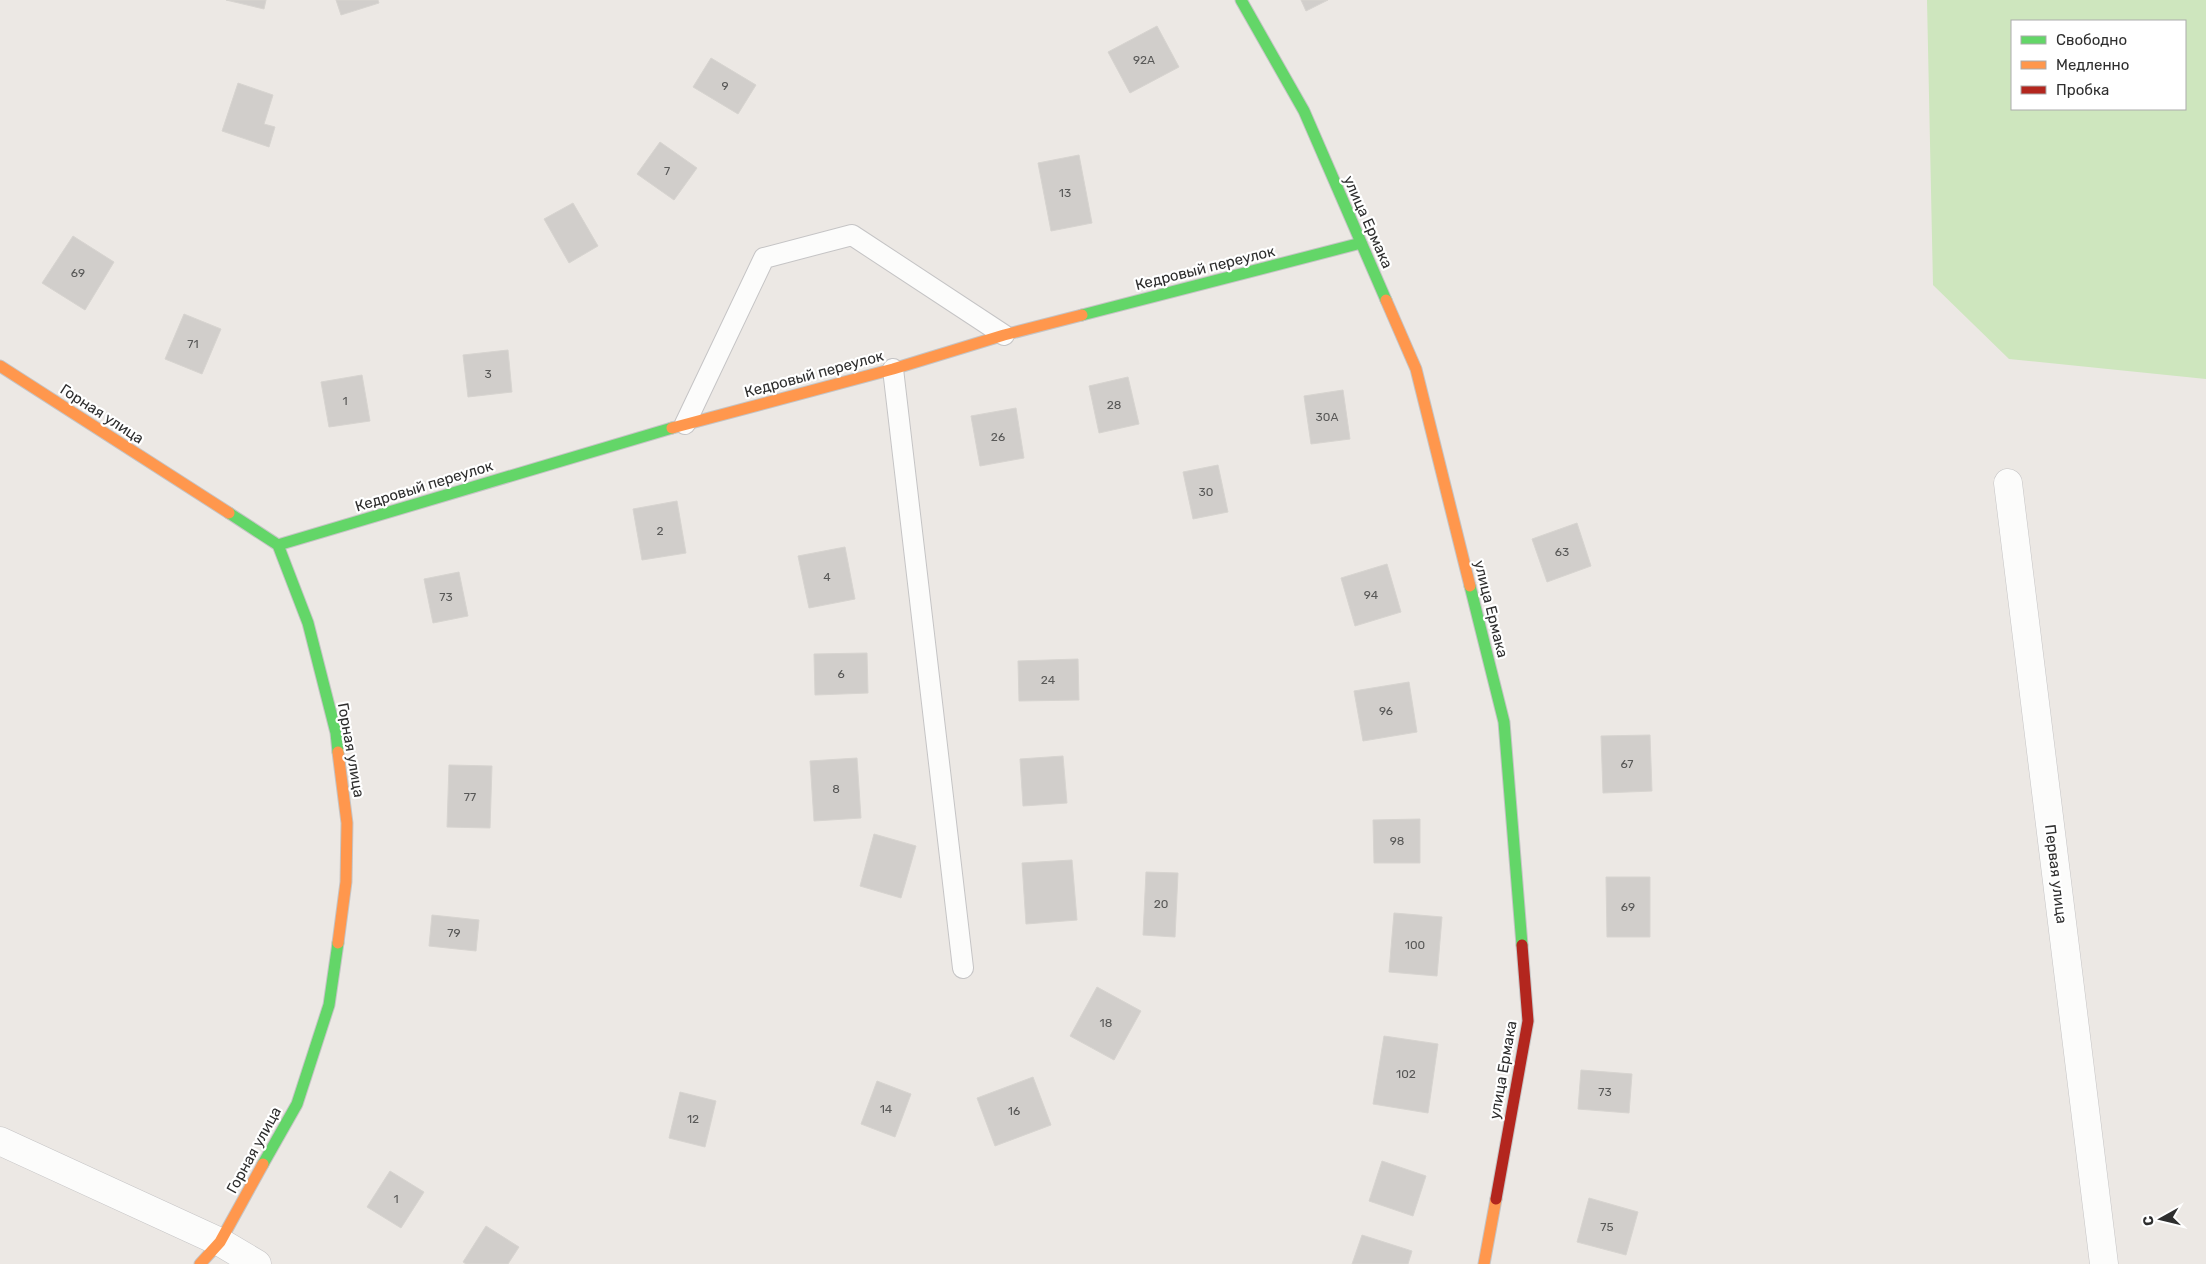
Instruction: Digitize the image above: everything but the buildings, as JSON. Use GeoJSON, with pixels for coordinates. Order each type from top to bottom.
{"type":"FeatureCollection","features":[{"type":"Feature","properties":{"kind":"street","name":"улица Ермака"},"geometry":{"type":"LineString","coordinates":[[1241,0],[1304,111],[1416,370],[1504,722],[1528,1021],[1484,1264]]}},
{"type":"Feature","properties":{"kind":"street","name":"Кедровый переулок"},"geometry":{"type":"LineString","coordinates":[[278,545],[685,424],[893,368],[1004,335],[1361,243]]}},
{"type":"Feature","properties":{"kind":"street","name":"Горная улица"},"geometry":{"type":"LineString","coordinates":[[0,366],[278,545],[308,623],[336,733],[347,823],[346,882],[329,1005],[296,1104],[220,1242],[200,1264]]}},
{"type":"Feature","properties":{"kind":"street","name":"Первая улица"},"geometry":{"type":"LineString","coordinates":[[2008,483],[2104,1264]]}},
{"type":"Feature","properties":{"kind":"street"},"geometry":{"type":"LineString","coordinates":[[0,1141],[220,1242],[258,1264]]}},
{"type":"Feature","properties":{"kind":"lane"},"geometry":{"type":"LineString","coordinates":[[685,424],[764,258],[852,235],[1004,335]]}},
{"type":"Feature","properties":{"kind":"lane"},"geometry":{"type":"LineString","coordinates":[[893,368],[963,968]]}},
{"type":"Feature","properties":{"kind":"green space"},"geometry":{"type":"Polygon","coordinates":[[[1927,0],[2206,0],[2206,379],[2009,359],[1933,285],[1927,0]]]}},
{"type":"Feature","properties":{"kind":"traffic: fast"},"geometry":{"type":"LineString","coordinates":[[1241,0],[1304,111],[1386,300]]}},
{"type":"Feature","properties":{"kind":"traffic: fast"},"geometry":{"type":"LineString","coordinates":[[1082,315],[1361,243]]}},
{"type":"Feature","properties":{"kind":"traffic: fast"},"geometry":{"type":"LineString","coordinates":[[278,545],[672,428]]}},
{"type":"Feature","properties":{"kind":"traffic: fast"},"geometry":{"type":"LineString","coordinates":[[229,513],[278,545],[308,623],[336,733],[338,752]]}},
{"type":"Feature","properties":{"kind":"traffic: fast"},"geometry":{"type":"LineString","coordinates":[[1470,586],[1504,722],[1522,945]]}},
{"type":"Feature","properties":{"kind":"traffic: fast"},"geometry":{"type":"LineString","coordinates":[[263,1164],[297,1104],[329,1005],[338,943]]}},
{"type":"Feature","properties":{"kind":"traffic: slow"},"geometry":{"type":"LineString","coordinates":[[1386,300],[1416,369],[1470,586]]}},
{"type":"Feature","properties":{"kind":"traffic: slow"},"geometry":{"type":"LineString","coordinates":[[672,428],[893,369],[1004,335],[1082,315]]}},
{"type":"Feature","properties":{"kind":"traffic: slow"},"geometry":{"type":"LineString","coordinates":[[0,366],[229,513]]}},
{"type":"Feature","properties":{"kind":"traffic: slow"},"geometry":{"type":"LineString","coordinates":[[338,752],[347,823],[346,882],[338,943]]}},
{"type":"Feature","properties":{"kind":"traffic: slow"},"geometry":{"type":"LineString","coordinates":[[200,1264],[220,1242],[263,1164]]}},
{"type":"Feature","properties":{"kind":"traffic: slow"},"geometry":{"type":"LineString","coordinates":[[1484,1264],[1496,1199]]}},
{"type":"Feature","properties":{"kind":"traffic: jam"},"geometry":{"type":"LineString","coordinates":[[1496,1199],[1528,1021],[1522,945]]}}]}
